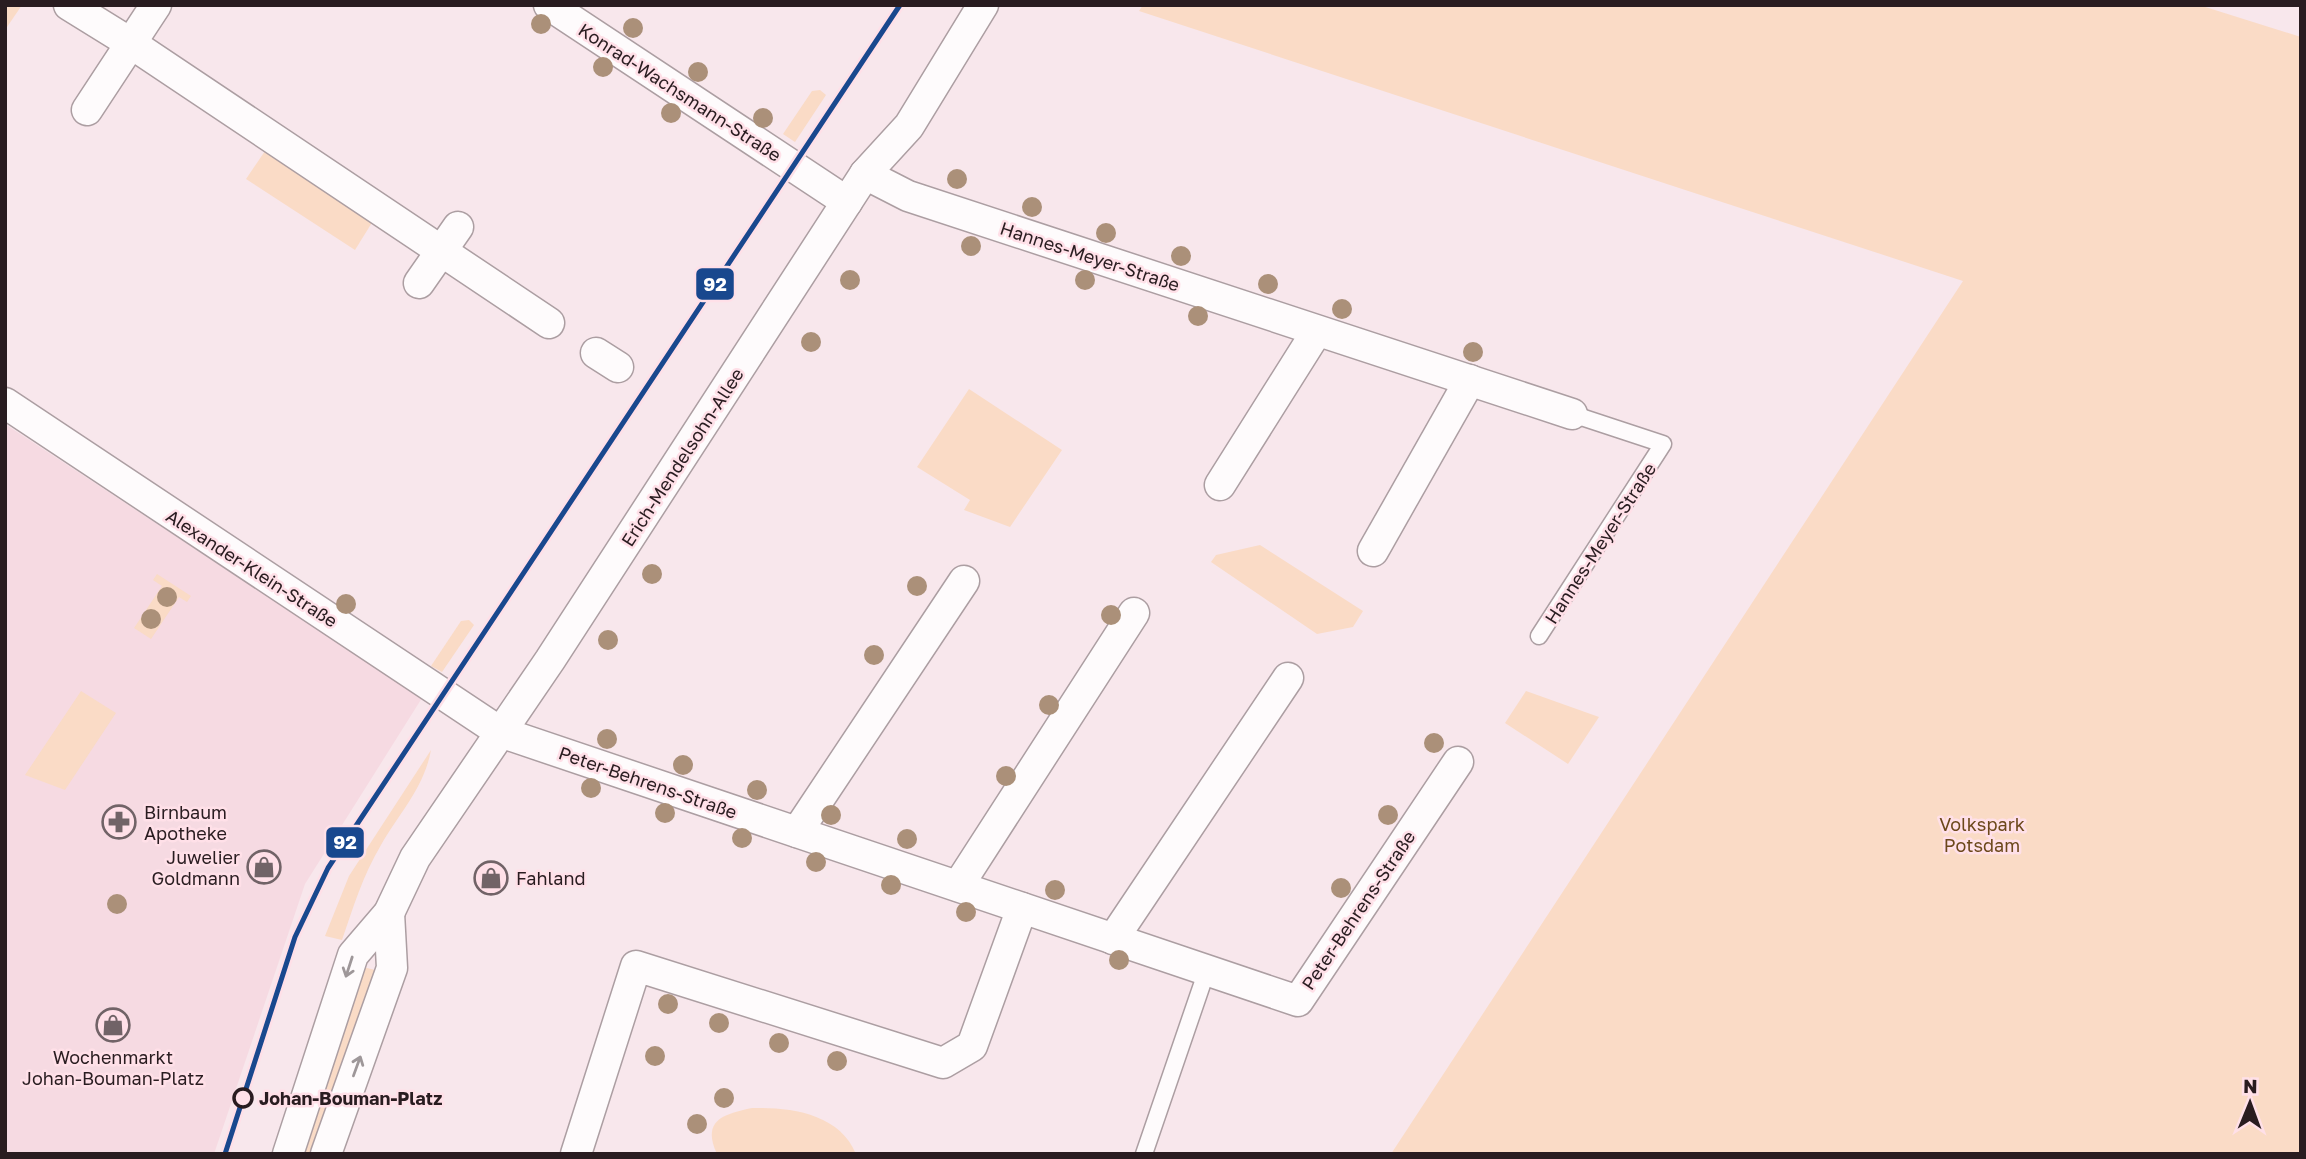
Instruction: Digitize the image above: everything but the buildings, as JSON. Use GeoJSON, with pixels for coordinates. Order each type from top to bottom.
{"type":"FeatureCollection","features":[{"type":"Feature","properties":{"kind":"street"},"geometry":{"type":"LineString","coordinates":[[69,5],[132,44],[549,323]]}},
{"type":"Feature","properties":{"kind":"street"},"geometry":{"type":"LineString","coordinates":[[87,110],[156,5]]}},
{"type":"Feature","properties":{"kind":"street","name":"Konrad-Wachsmann-Straße"},"geometry":{"type":"LineString","coordinates":[[549,5],[847,202]]}},
{"type":"Feature","properties":{"kind":"street","name":"Erich-Mendelsohn-Allee"},"geometry":{"type":"LineString","coordinates":[[288,1154],[353,955],[389,913],[415,858],[550,660],[865,174],[909,126],[983,5]]}},
{"type":"Feature","properties":{"kind":"street","name":"Hannes-Meyer-Straße"},"geometry":{"type":"LineString","coordinates":[[865,174],[908,196],[1572,414]]}},
{"type":"Feature","properties":{"kind":"street"},"geometry":{"type":"LineString","coordinates":[[419,283],[458,226]]}},
{"type":"Feature","properties":{"kind":"street"},"geometry":{"type":"LineString","coordinates":[[1220,485],[1317,331]]}},
{"type":"Feature","properties":{"kind":"street"},"geometry":{"type":"LineString","coordinates":[[1373,551],[1470,380]]}},
{"type":"Feature","properties":{"kind":"street","name":"Alexander-Klein-Straße"},"geometry":{"type":"LineString","coordinates":[[5,403],[500,732]]}},
{"type":"Feature","properties":{"kind":"street"},"geometry":{"type":"LineString","coordinates":[[797,832],[964,581]]}},
{"type":"Feature","properties":{"kind":"street"},"geometry":{"type":"LineString","coordinates":[[958,886],[1133,613]]}},
{"type":"Feature","properties":{"kind":"street"},"geometry":{"type":"LineString","coordinates":[[1113,939],[1288,678]]}},
{"type":"Feature","properties":{"kind":"street","name":"Peter-Behrens-Straße"},"geometry":{"type":"LineString","coordinates":[[500,732],[1298,1001],[1458,762]]}},
{"type":"Feature","properties":{"kind":"street"},"geometry":{"type":"LineString","coordinates":[[576,1154],[636,966],[943,1063],[972,1046],[1022,908]]}},
{"type":"Feature","properties":{"kind":"street","name":"Erich-Mendelsohn-Allee"},"geometry":{"type":"LineString","coordinates":[[326,1154],[392,968],[389,913]]}},
{"type":"Feature","properties":{"kind":"lane","name":"Hannes-Meyer-Straße"},"geometry":{"type":"LineString","coordinates":[[1539,636],[1663,444],[1572,414]]}},
{"type":"Feature","properties":{"kind":"lane"},"geometry":{"type":"LineString","coordinates":[[1144,1154],[1207,970]]}},
{"type":"Feature","properties":{"kind":"shaded area"},"geometry":{"type":"Polygon","coordinates":[[[5,424],[422,698],[305,884],[214,1154],[5,1154],[5,424]]]}},
{"type":"Feature","properties":{"kind":"green space"},"geometry":{"type":"Polygon","coordinates":[[[5,5],[22,5],[5,30],[5,5]]]}},
{"type":"Feature","properties":{"kind":"green space","name":"Volkspark Potsdam"},"geometry":{"type":"Polygon","coordinates":[[[1143,5],[2199,5],[2301,37],[2301,1154],[1391,1154],[1963,281],[1139,11],[1143,5]]]}},
{"type":"Feature","properties":{"kind":"green space"},"geometry":{"type":"Polygon","coordinates":[[[820,90],[826,95],[795,142],[783,134],[812,91],[820,90]]]}},
{"type":"Feature","properties":{"kind":"green space"},"geometry":{"type":"Polygon","coordinates":[[[265,151],[373,221],[355,250],[246,179],[265,151]]]}},
{"type":"Feature","properties":{"kind":"green space"},"geometry":{"type":"Polygon","coordinates":[[[969,389],[1062,450],[1010,527],[964,510],[970,500],[917,467],[969,389]]]}},
{"type":"Feature","properties":{"kind":"green space"},"geometry":{"type":"Polygon","coordinates":[[[1260,545],[1363,611],[1353,627],[1317,634],[1211,562],[1216,555],[1260,545]]]}},
{"type":"Feature","properties":{"kind":"green space"},"geometry":{"type":"Polygon","coordinates":[[[157,574],[191,596],[187,602],[179,597],[151,639],[134,628],[162,586],[153,580],[157,574]]]}},
{"type":"Feature","properties":{"kind":"green space"},"geometry":{"type":"Polygon","coordinates":[[[469,620],[474,625],[442,672],[431,666],[461,621],[469,620]]]}},
{"type":"Feature","properties":{"kind":"green space"},"geometry":{"type":"Polygon","coordinates":[[[81,691],[116,713],[65,790],[25,775],[81,691]]]}},
{"type":"Feature","properties":{"kind":"green space"},"geometry":{"type":"Polygon","coordinates":[[[1526,691],[1599,717],[1568,764],[1505,723],[1526,691]]]}},
{"type":"Feature","properties":{"kind":"green space"},"geometry":{"type":"Polygon","coordinates":[[[431,750],[417,788],[369,868],[342,940],[325,936],[349,876],[431,750]]]}},
{"type":"Feature","properties":{"kind":"green space"},"geometry":{"type":"Polygon","coordinates":[[[363,967],[379,971],[318,1154],[301,1154],[363,967]]]}},
{"type":"Feature","properties":{"kind":"green space"},"geometry":{"type":"Polygon","coordinates":[[[752,1108],[797,1111],[826,1121],[848,1140],[856,1154],[717,1154],[712,1133],[718,1120],[752,1108]]]}},
{"type":"Feature","properties":{"kind":"transit line","name":"92"},"geometry":{"type":"LineString","coordinates":[[225,1154],[295,937],[328,868],[900,5]]}},
{"type":"Feature","properties":{"kind":"place","name":"Birnbaum Apotheke"},"geometry":{"type":"Point","coordinates":[119,822]}},
{"type":"Feature","properties":{"kind":"place","name":"Juwelier Goldmann"},"geometry":{"type":"Point","coordinates":[264,867]}},
{"type":"Feature","properties":{"kind":"place","name":"Fahland"},"geometry":{"type":"Point","coordinates":[491,878]}},
{"type":"Feature","properties":{"kind":"place","name":"Wochenmarkt Johan-Bouman-Platz"},"geometry":{"type":"Point","coordinates":[113,1025]}},
{"type":"Feature","properties":{"kind":"place","name":"Johan-Bouman-Platz"},"geometry":{"type":"Point","coordinates":[243,1098]}}]}
